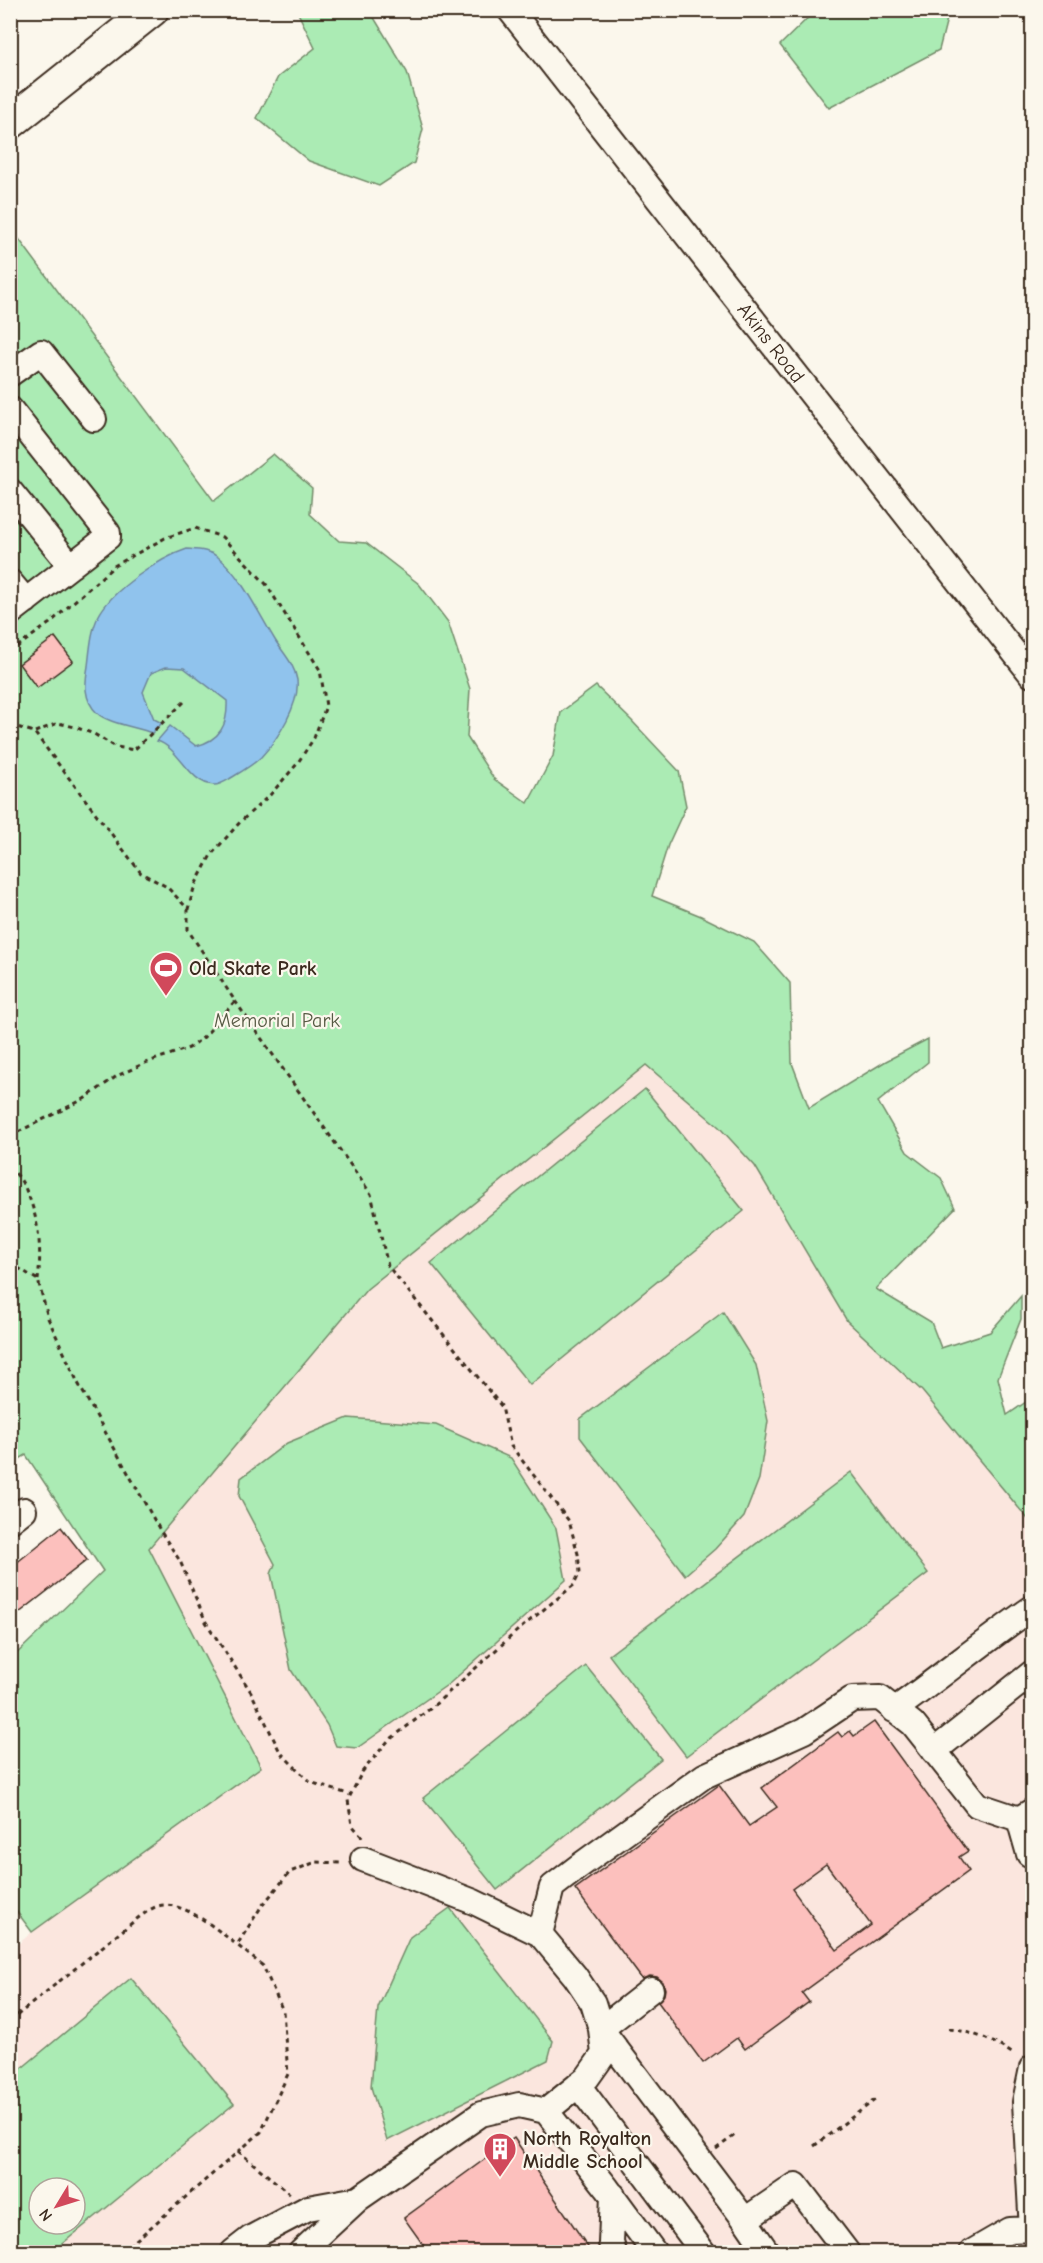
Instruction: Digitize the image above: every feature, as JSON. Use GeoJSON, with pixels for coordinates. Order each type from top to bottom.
{"type":"FeatureCollection","features":[{"type":"Feature","properties":{"kind":"main road"},"geometry":{"type":"LineString","coordinates":[[10,123],[152,10]]}},
{"type":"Feature","properties":{"kind":"street","name":"Akins Road"},"geometry":{"type":"LineString","coordinates":[[510,10],[1032,675]]}},
{"type":"Feature","properties":{"kind":"street"},"geometry":{"type":"LineString","coordinates":[[10,374],[41,352],[94,419]]}},
{"type":"Feature","properties":{"kind":"street"},"geometry":{"type":"LineString","coordinates":[[10,409],[108,533],[105,540],[18,607],[10,582]]}},
{"type":"Feature","properties":{"kind":"street"},"geometry":{"type":"LineString","coordinates":[[10,491],[71,566]]}},
{"type":"Feature","properties":{"kind":"street"},"geometry":{"type":"LineString","coordinates":[[894,1710],[946,1674],[999,1631],[1032,1608]]}},
{"type":"Feature","properties":{"kind":"street"},"geometry":{"type":"LineString","coordinates":[[933,1750],[1032,1673]]}},
{"type":"Feature","properties":{"kind":"street"},"geometry":{"type":"LineString","coordinates":[[540,1934],[552,1887],[704,1776],[804,1731],[852,1699],[880,1698],[913,1724],[977,1805],[1026,1815],[1029,1854]]}},
{"type":"Feature","properties":{"kind":"street"},"geometry":{"type":"LineString","coordinates":[[363,1859],[474,1902],[540,1934],[575,1976],[593,2003],[601,2029],[604,2054],[587,2078],[546,2110]]}},
{"type":"Feature","properties":{"kind":"street"},"geometry":{"type":"LineString","coordinates":[[601,2029],[651,1990]]}},
{"type":"Feature","properties":{"kind":"street"},"geometry":{"type":"LineString","coordinates":[[601,2029],[745,2220],[766,2253]]}},
{"type":"Feature","properties":{"kind":"street"},"geometry":{"type":"LineString","coordinates":[[972,2253],[1010,2230],[1032,2230],[1025,2102],[1027,2063]]}},
{"type":"Feature","properties":{"kind":"street"},"geometry":{"type":"LineString","coordinates":[[578,2085],[703,2253]]}},
{"type":"Feature","properties":{"kind":"street"},"geometry":{"type":"LineString","coordinates":[[301,2253],[358,2199],[480,2114],[519,2105],[546,2110],[613,2195],[654,2253]]}},
{"type":"Feature","properties":{"kind":"street"},"geometry":{"type":"LineString","coordinates":[[745,2220],[796,2186],[847,2253]]}},
{"type":"Feature","properties":{"kind":"street"},"geometry":{"type":"LineString","coordinates":[[613,2195],[611,2243],[614,2253]]}},
{"type":"Feature","properties":{"kind":"street"},"geometry":{"type":"LineString","coordinates":[[233,2253],[252,2238],[308,2208],[358,2199]]}},
{"type":"Feature","properties":{"kind":"path"},"geometry":{"type":"LineString","coordinates":[[10,652],[50,624],[114,566],[165,538],[195,528],[222,537],[266,584],[320,670],[326,706],[314,738],[297,764],[211,855],[195,885],[188,909],[188,930],[235,1001],[371,1194],[388,1266],[502,1407],[511,1446],[569,1521],[578,1554],[580,1572],[574,1585],[517,1631],[431,1708],[388,1741],[362,1772],[348,1800],[352,1825],[363,1836],[363,1859],[348,1863],[316,1862],[290,1872],[261,1907],[237,1945]]}},
{"type":"Feature","properties":{"kind":"path"},"geometry":{"type":"LineString","coordinates":[[34,732],[58,723],[94,734],[116,747],[134,750],[184,702]]}},
{"type":"Feature","properties":{"kind":"path"},"geometry":{"type":"LineString","coordinates":[[10,725],[34,732],[141,873],[167,887],[188,909]]}},
{"type":"Feature","properties":{"kind":"path"},"geometry":{"type":"LineString","coordinates":[[10,1136],[84,1099],[117,1076],[145,1063],[189,1048],[204,1037],[235,1001]]}},
{"type":"Feature","properties":{"kind":"path"},"geometry":{"type":"LineString","coordinates":[[10,1166],[26,1190],[36,1223],[41,1257],[38,1280],[48,1318],[78,1383],[161,1532],[180,1560],[206,1622],[251,1692],[280,1752],[309,1782],[351,1794]]}},
{"type":"Feature","properties":{"kind":"path"},"geometry":{"type":"LineString","coordinates":[[10,1263],[38,1280]]}},
{"type":"Feature","properties":{"kind":"path"},"geometry":{"type":"LineString","coordinates":[[10,2021],[138,1918],[158,1906],[181,1906],[213,1927],[263,1966],[283,2011],[288,2074],[261,2132],[122,2253]]}},
{"type":"Feature","properties":{"kind":"path"},"geometry":{"type":"LineString","coordinates":[[949,2029],[970,2031],[988,2038],[1027,2063]]}},
{"type":"Feature","properties":{"kind":"path"},"geometry":{"type":"LineString","coordinates":[[814,2146],[876,2099]]}},
{"type":"Feature","properties":{"kind":"path"},"geometry":{"type":"LineString","coordinates":[[238,2151],[294,2196]]}},
{"type":"Feature","properties":{"kind":"shaded area"},"geometry":{"type":"Polygon","coordinates":[[[646,1064],[719,1127],[755,1166],[847,1321],[922,1391],[1032,1524],[1032,2252],[11,2252],[10,1951],[32,1932],[261,1767],[149,1548],[367,1289],[646,1064]]]}},
{"type":"Feature","properties":{"kind":"green space"},"geometry":{"type":"Polygon","coordinates":[[[816,10],[949,11],[939,50],[829,108],[780,45],[816,10]]]}},
{"type":"Feature","properties":{"kind":"green space"},"geometry":{"type":"Polygon","coordinates":[[[297,11],[370,11],[407,72],[423,129],[414,163],[379,186],[309,161],[257,118],[278,77],[315,48],[297,11]]]}},
{"type":"Feature","properties":{"kind":"green space","name":"Memorial Park"},"geometry":{"type":"Polygon","coordinates":[[[10,227],[214,501],[273,454],[312,488],[310,514],[339,541],[366,543],[419,584],[448,622],[470,689],[467,737],[494,779],[528,803],[553,756],[561,712],[596,686],[679,771],[686,806],[668,845],[652,896],[701,916],[754,942],[790,983],[792,1063],[809,1108],[886,1061],[928,1039],[928,1062],[878,1102],[907,1152],[941,1178],[955,1208],[876,1289],[931,1322],[941,1348],[990,1332],[1021,1296],[1021,1319],[998,1378],[1007,1415],[1032,1398],[1032,1524],[922,1391],[847,1321],[755,1166],[719,1127],[646,1065],[367,1289],[149,1548],[261,1767],[32,1932],[11,1904],[11,1659],[103,1571],[26,1455],[11,1464],[10,227]]]}},
{"type":"Feature","properties":{"kind":"green space"},"geometry":{"type":"Polygon","coordinates":[[[645,1089],[744,1211],[530,1385],[431,1263],[645,1089]]]}},
{"type":"Feature","properties":{"kind":"green space"},"geometry":{"type":"Polygon","coordinates":[[[723,1312],[756,1365],[768,1421],[759,1479],[744,1517],[715,1549],[685,1575],[580,1437],[580,1419],[723,1312]]]}},
{"type":"Feature","properties":{"kind":"green space"},"geometry":{"type":"Polygon","coordinates":[[[348,1418],[436,1425],[511,1458],[556,1528],[566,1580],[450,1683],[357,1748],[336,1746],[327,1725],[291,1670],[271,1574],[275,1564],[239,1496],[241,1478],[287,1443],[348,1418]]]}},
{"type":"Feature","properties":{"kind":"green space"},"geometry":{"type":"Polygon","coordinates":[[[851,1472],[928,1573],[686,1756],[609,1655],[851,1472]]]}},
{"type":"Feature","properties":{"kind":"green space"},"geometry":{"type":"Polygon","coordinates":[[[586,1666],[661,1759],[497,1890],[423,1798],[586,1666]]]}},
{"type":"Feature","properties":{"kind":"green space"},"geometry":{"type":"Polygon","coordinates":[[[450,1908],[553,2041],[548,2060],[387,2141],[371,2087],[378,2008],[410,1937],[450,1908]]]}},
{"type":"Feature","properties":{"kind":"green space"},"geometry":{"type":"Polygon","coordinates":[[[131,1978],[234,2104],[87,2224],[87,2176],[27,2176],[27,2236],[72,2236],[52,2252],[11,2252],[11,2077],[131,1978]]]}},
{"type":"Feature","properties":{"kind":"water"},"geometry":{"type":"Polygon","coordinates":[[[187,549],[203,551],[218,557],[234,574],[291,663],[297,680],[295,700],[291,710],[268,750],[247,768],[216,785],[205,783],[197,778],[172,751],[157,741],[170,726],[196,746],[211,740],[224,724],[227,701],[184,668],[166,667],[151,673],[143,692],[154,719],[162,723],[152,733],[115,722],[97,713],[89,702],[86,691],[92,634],[104,607],[137,576],[187,549]]]}},
{"type":"Feature","properties":{"kind":"building"},"geometry":{"type":"Polygon","coordinates":[[[55,637],[73,661],[37,688],[19,664],[55,637]]]}},
{"type":"Feature","properties":{"kind":"building"},"geometry":{"type":"Polygon","coordinates":[[[61,1527],[87,1560],[10,1620],[10,1568],[61,1527]]]}},
{"type":"Feature","properties":{"kind":"building"},"geometry":{"type":"Polygon","coordinates":[[[874,1722],[968,1851],[959,1857],[969,1871],[802,1993],[809,2002],[745,2049],[737,2038],[703,2063],[658,2002],[664,1995],[663,1982],[657,1977],[650,1976],[642,1979],[575,1889],[719,1785],[749,1826],[777,1807],[762,1788],[838,1732],[842,1737],[850,1731],[854,1736],[874,1722]],[[826,1864],[792,1889],[837,1950],[871,1925],[826,1864]]]}},
{"type":"Feature","properties":{"kind":"building","name":"North Royalton Middle School"},"geometry":{"type":"Polygon","coordinates":[[[514,2138],[592,2253],[429,2253],[404,2218],[514,2138]]]}},
{"type":"Feature","properties":{"kind":"place","name":"Old Skate Park"},"geometry":{"type":"Point","coordinates":[166,997]}},
{"type":"Feature","properties":{"kind":"place","name":"North Royalton Middle School"},"geometry":{"type":"Point","coordinates":[500,2178]}}]}
